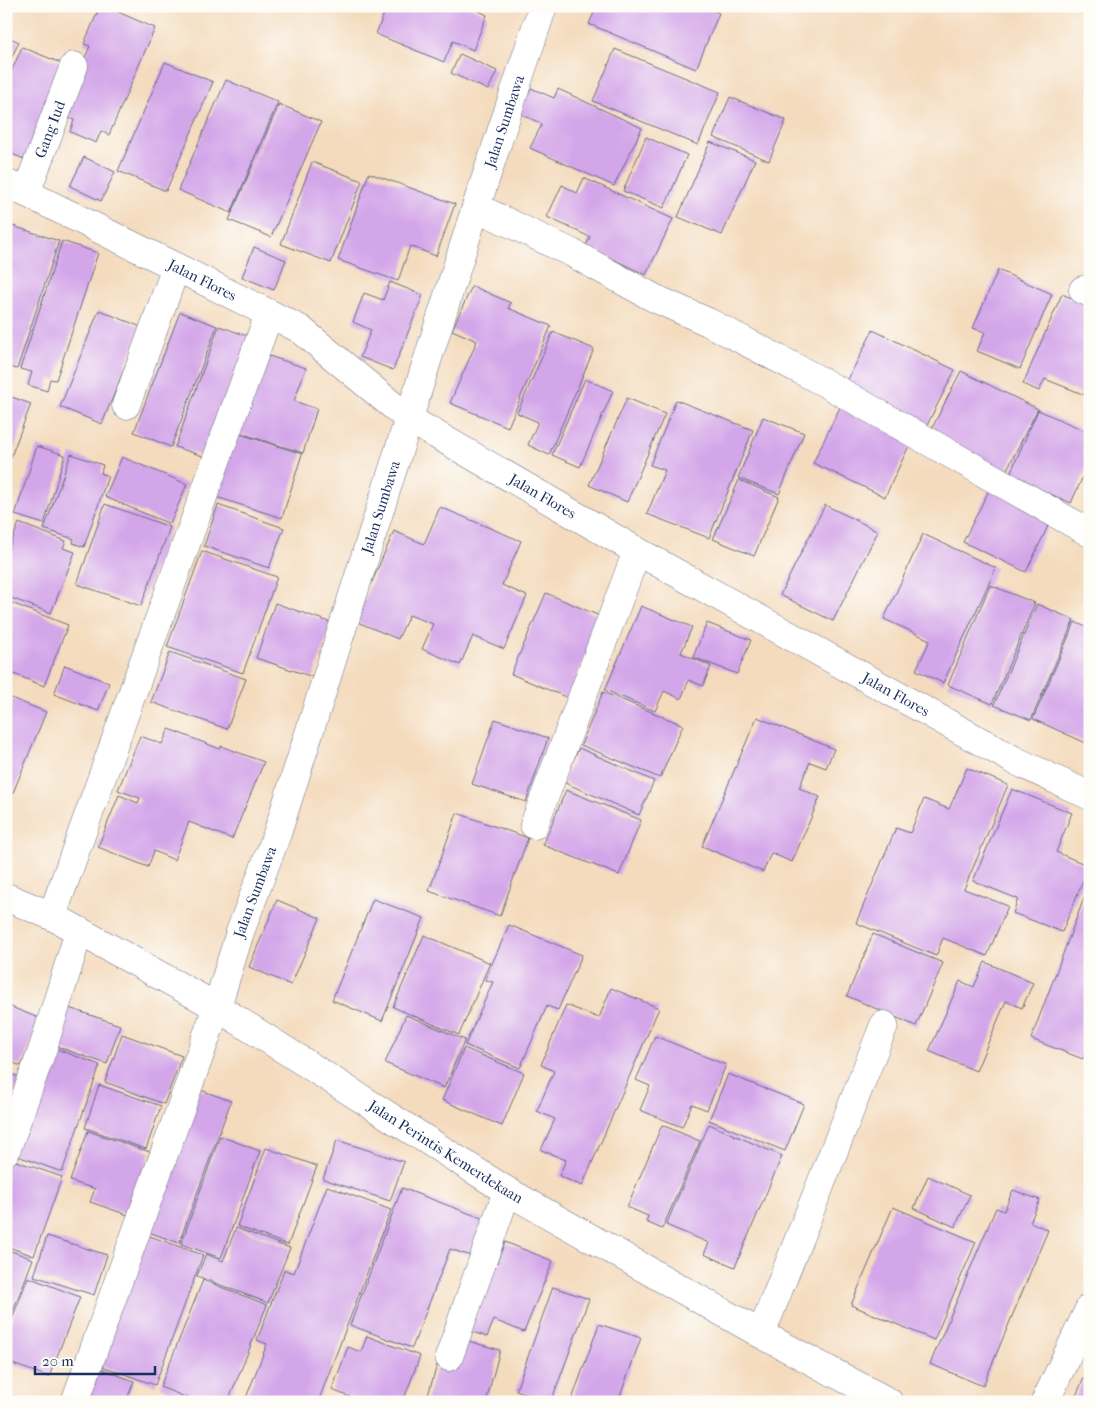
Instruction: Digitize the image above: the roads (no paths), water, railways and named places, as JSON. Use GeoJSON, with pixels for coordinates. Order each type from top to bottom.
{"type":"FeatureCollection","features":[{"type":"Feature","properties":{"kind":"street","name":"Jalan Sumbawa"},"geometry":{"type":"LineString","coordinates":[[75,1402],[216,1007],[240,932],[280,825],[476,207],[543,6]]}},
{"type":"Feature","properties":{"kind":"street","name":"Gang Iud"},"geometry":{"type":"LineString","coordinates":[[16,188],[74,66]]}},
{"type":"Feature","properties":{"kind":"street","name":"Jalan Flores"},"geometry":{"type":"LineString","coordinates":[[16,188],[176,266],[300,330],[409,419],[637,551],[1014,760],[1090,796]]}},
{"type":"Feature","properties":{"kind":"street"},"geometry":{"type":"LineString","coordinates":[[476,207],[572,253],[654,298],[708,322],[825,383],[1090,533]]}},
{"type":"Feature","properties":{"kind":"street"},"geometry":{"type":"LineString","coordinates":[[126,405],[176,266]]}},
{"type":"Feature","properties":{"kind":"street"},"geometry":{"type":"LineString","coordinates":[[52,916],[269,314]]}},
{"type":"Feature","properties":{"kind":"street"},"geometry":{"type":"LineString","coordinates":[[534,825],[637,551]]}},
{"type":"Feature","properties":{"kind":"street","name":"Jalan Perintis Kemerdekaan"},"geometry":{"type":"LineString","coordinates":[[6,897],[52,916],[79,930],[216,1007],[507,1191],[761,1334],[889,1402]]}},
{"type":"Feature","properties":{"kind":"street"},"geometry":{"type":"LineString","coordinates":[[6,1151],[43,1048],[79,930]]}},
{"type":"Feature","properties":{"kind":"street"},"geometry":{"type":"LineString","coordinates":[[761,1334],[884,1025]]}},
{"type":"Feature","properties":{"kind":"street"},"geometry":{"type":"LineString","coordinates":[[449,1356],[507,1191]]}},
{"type":"Feature","properties":{"kind":"street"},"geometry":{"type":"LineString","coordinates":[[1045,1402],[1090,1307]]}}]}
